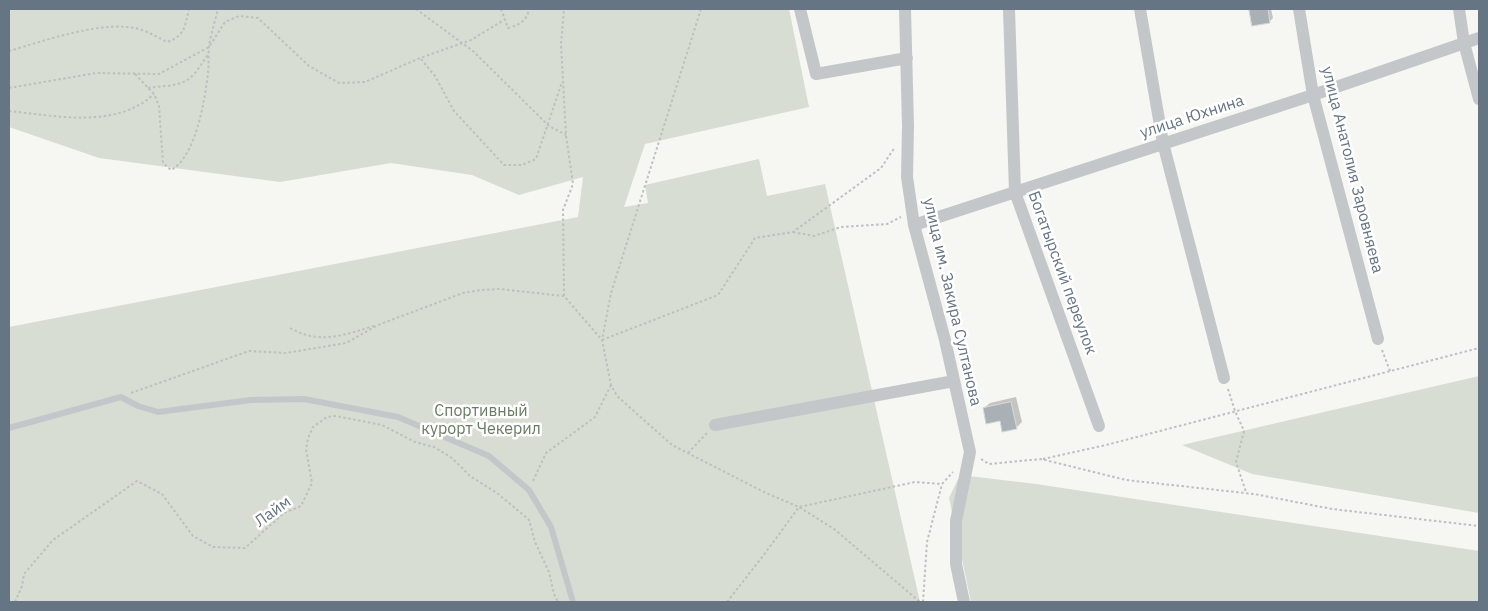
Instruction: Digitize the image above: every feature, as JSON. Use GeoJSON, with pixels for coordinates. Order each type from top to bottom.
{"type":"FeatureCollection","features":[{"type":"Feature","properties":{"kind":"street"},"geometry":{"type":"LineString","coordinates":[[800,9],[816,74],[907,58]]}},
{"type":"Feature","properties":{"kind":"street","name":"улица им. Закира Султанова"},"geometry":{"type":"LineString","coordinates":[[905,9],[908,176],[914,218],[970,452]]}},
{"type":"Feature","properties":{"kind":"street","name":"Богатырский переулок"},"geometry":{"type":"LineString","coordinates":[[1009,9],[1015,192],[1099,426]]}},
{"type":"Feature","properties":{"kind":"street"},"geometry":{"type":"LineString","coordinates":[[1140,9],[1163,143],[1224,378]]}},
{"type":"Feature","properties":{"kind":"street","name":"улица Анатолия Заровняева"},"geometry":{"type":"LineString","coordinates":[[1299,9],[1313,95],[1378,339]]}},
{"type":"Feature","properties":{"kind":"street"},"geometry":{"type":"LineString","coordinates":[[1459,9],[1464,42],[1479,99]]}},
{"type":"Feature","properties":{"kind":"street","name":"улица Юхнина"},"geometry":{"type":"LineString","coordinates":[[914,218],[1015,192],[1313,95],[1479,38]]}},
{"type":"Feature","properties":{"kind":"street"},"geometry":{"type":"LineString","coordinates":[[715,425],[954,381]]}},
{"type":"Feature","properties":{"kind":"street"},"geometry":{"type":"LineString","coordinates":[[964,602],[956,564],[956,520],[970,452]]}},
{"type":"Feature","properties":{"kind":"lane"},"geometry":{"type":"LineString","coordinates":[[9,428],[121,396],[138,406],[158,412],[251,400],[304,399],[398,417],[489,456],[528,490],[551,527],[573,602]]}},
{"type":"Feature","properties":{"kind":"path"},"geometry":{"type":"LineString","coordinates":[[9,51],[90,30],[126,27],[142,30],[167,42],[178,38],[185,27],[189,9]]}},
{"type":"Feature","properties":{"kind":"path"},"geometry":{"type":"LineString","coordinates":[[135,74],[154,94],[159,106],[164,163],[171,170],[179,166],[196,136],[208,72],[209,47],[218,9]]}},
{"type":"Feature","properties":{"kind":"path"},"geometry":{"type":"LineString","coordinates":[[416,9],[473,51],[549,126],[566,134]]}},
{"type":"Feature","properties":{"kind":"path"},"geometry":{"type":"LineString","coordinates":[[501,9],[508,28],[520,25],[528,14],[529,9]]}},
{"type":"Feature","properties":{"kind":"path"},"geometry":{"type":"LineString","coordinates":[[564,9],[561,44],[566,134],[573,184],[563,210],[564,296],[602,340]]}},
{"type":"Feature","properties":{"kind":"path"},"geometry":{"type":"LineString","coordinates":[[701,9],[611,293],[602,340],[611,385],[617,396],[672,445],[766,493],[798,507],[834,529],[922,602]]}},
{"type":"Feature","properties":{"kind":"path"},"geometry":{"type":"LineString","coordinates":[[9,88],[96,73],[159,74],[209,47],[224,22],[239,16],[258,18],[309,66],[339,83],[365,82],[420,58],[471,40],[504,20]]}},
{"type":"Feature","properties":{"kind":"path"},"geometry":{"type":"LineString","coordinates":[[148,88],[185,82],[194,74],[209,54]]}},
{"type":"Feature","properties":{"kind":"path"},"geometry":{"type":"LineString","coordinates":[[420,58],[435,76],[454,111],[504,165],[522,165],[536,159],[549,126],[563,80]]}},
{"type":"Feature","properties":{"kind":"path"},"geometry":{"type":"LineString","coordinates":[[9,111],[98,117],[124,113],[144,104],[154,94]]}},
{"type":"Feature","properties":{"kind":"path"},"geometry":{"type":"LineString","coordinates":[[793,232],[881,168],[908,126]]}},
{"type":"Feature","properties":{"kind":"path"},"geometry":{"type":"LineString","coordinates":[[602,340],[718,295],[755,238],[793,232],[814,236],[841,227],[887,224],[914,218]]}},
{"type":"Feature","properties":{"kind":"path"},"geometry":{"type":"LineString","coordinates":[[290,328],[301,334],[318,338],[337,337],[378,325],[463,293],[481,290],[499,289],[564,296]]}},
{"type":"Feature","properties":{"kind":"path"},"geometry":{"type":"LineString","coordinates":[[121,396],[249,351],[286,353],[346,342],[378,325]]}},
{"type":"Feature","properties":{"kind":"path"},"geometry":{"type":"LineString","coordinates":[[1378,339],[1390,371]]}},
{"type":"Feature","properties":{"kind":"path"},"geometry":{"type":"LineString","coordinates":[[970,452],[989,464],[1041,459],[1106,445],[1479,348]]}},
{"type":"Feature","properties":{"kind":"path"},"geometry":{"type":"LineString","coordinates":[[1224,378],[1235,412],[1244,431],[1236,462],[1246,493]]}},
{"type":"Feature","properties":{"kind":"path"},"geometry":{"type":"LineString","coordinates":[[528,490],[546,453],[595,417],[611,385]]}},
{"type":"Feature","properties":{"kind":"path","name":"Лайм"},"geometry":{"type":"LineString","coordinates":[[15,602],[22,586],[24,574],[53,540],[137,481],[162,494],[193,536],[214,546],[245,548],[284,513],[301,506],[312,483],[306,448],[308,438],[313,427],[327,417],[336,416],[382,425],[415,442],[434,447],[452,458],[470,476],[497,493],[529,520],[535,542],[549,572],[554,594],[558,602]]}},
{"type":"Feature","properties":{"kind":"path"},"geometry":{"type":"LineString","coordinates":[[688,453],[715,425]]}},
{"type":"Feature","properties":{"kind":"path"},"geometry":{"type":"LineString","coordinates":[[1041,459],[1126,480],[1246,493],[1332,509],[1479,526]]}},
{"type":"Feature","properties":{"kind":"path"},"geometry":{"type":"LineString","coordinates":[[922,602],[927,542],[942,484],[953,471]]}},
{"type":"Feature","properties":{"kind":"path"},"geometry":{"type":"LineString","coordinates":[[727,602],[764,556],[798,507],[915,482],[942,484]]}},
{"type":"Feature","properties":{"kind":"green space","name":"Спортивный курорт Чекерил"},"geometry":{"type":"Polygon","coordinates":[[[9,9],[789,9],[809,107],[645,144],[624,207],[648,203],[645,185],[759,159],[767,196],[825,184],[920,602],[9,602],[9,327],[578,217],[583,177],[519,195],[472,175],[391,163],[280,182],[99,158],[9,127],[9,9]]]}},
{"type":"Feature","properties":{"kind":"green space"},"geometry":{"type":"Polygon","coordinates":[[[1479,376],[1479,513],[1252,474],[1182,445],[1479,376]]]}},
{"type":"Feature","properties":{"kind":"green space"},"geometry":{"type":"Polygon","coordinates":[[[960,475],[1036,484],[1479,551],[1479,602],[971,602],[949,498],[960,475]]]}},
{"type":"Feature","properties":{"kind":"building"},"geometry":{"type":"Polygon","coordinates":[[[1249,9],[1268,9],[1270,23],[1252,26],[1249,9]]]}},
{"type":"Feature","properties":{"kind":"building"},"geometry":{"type":"Polygon","coordinates":[[[1011,402],[1017,429],[1002,432],[1000,421],[986,424],[983,408],[1011,402]]]}}]}
